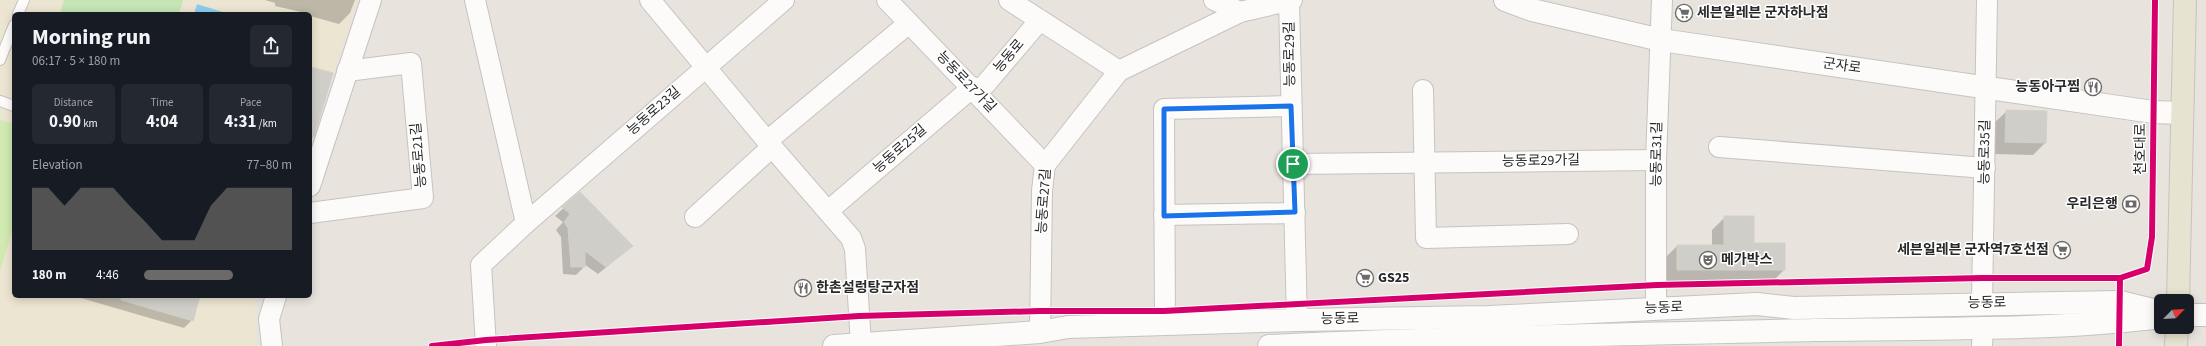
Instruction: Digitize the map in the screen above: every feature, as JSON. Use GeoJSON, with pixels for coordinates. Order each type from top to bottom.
{"type":"FeatureCollection","features":[{"type":"Feature","properties":{"kind":"main road","name":"군자로"},"geometry":{"type":"LineString","coordinates":[[1505,0],[1532,10],[1661,40],[1986,86],[2153,112],[2182,113]]}},
{"type":"Feature","properties":{"kind":"main road"},"geometry":{"type":"LineString","coordinates":[[2178,294],[2185,0]]}},
{"type":"Feature","properties":{"kind":"main road","name":"능동로"},"geometry":{"type":"LineString","coordinates":[[834,346],[1040,332],[1068,327],[1297,320],[1490,317],[1757,304],[1794,308],[1982,303],[2120,302],[2154,310]]}},
{"type":"Feature","properties":{"kind":"main road"},"geometry":{"type":"LineString","coordinates":[[1982,303],[1982,337]]}},
{"type":"Feature","properties":{"kind":"main road"},"geometry":{"type":"LineString","coordinates":[[1654,340],[1656,308]]}},
{"type":"Feature","properties":{"kind":"main road"},"geometry":{"type":"LineString","coordinates":[[2194,315],[2206,315]]}},
{"type":"Feature","properties":{"kind":"main road","name":"능동로"},"geometry":{"type":"LineString","coordinates":[[1269,346],[1982,337],[2154,318]]}},
{"type":"Feature","properties":{"kind":"main road"},"geometry":{"type":"LineString","coordinates":[[2176,346],[2177,334]]}},
{"type":"Feature","properties":{"kind":"street"},"geometry":{"type":"LineString","coordinates":[[312,180],[346,71],[371,0]]}},
{"type":"Feature","properties":{"kind":"street"},"geometry":{"type":"LineString","coordinates":[[475,0],[526,223]]}},
{"type":"Feature","properties":{"kind":"street"},"geometry":{"type":"LineString","coordinates":[[650,0],[769,144],[850,238],[856,248],[861,344]]}},
{"type":"Feature","properties":{"kind":"street","name":"능동로27가길"},"geometry":{"type":"LineString","coordinates":[[887,0],[975,90],[1045,165]]}},
{"type":"Feature","properties":{"kind":"street"},"geometry":{"type":"LineString","coordinates":[[1009,0],[1119,71]]}},
{"type":"Feature","properties":{"kind":"street"},"geometry":{"type":"LineString","coordinates":[[1214,0],[1240,12]]}},
{"type":"Feature","properties":{"kind":"street","name":"능동로31길"},"geometry":{"type":"LineString","coordinates":[[1656,308],[1656,160],[1662,0]]}},
{"type":"Feature","properties":{"kind":"street","name":"능동로35길"},"geometry":{"type":"LineString","coordinates":[[1982,303],[1987,0]]}},
{"type":"Feature","properties":{"kind":"street","name":"능동로27길"},"geometry":{"type":"LineString","coordinates":[[1040,332],[1042,191],[1045,165],[1119,71],[1240,12],[1291,1]]}},
{"type":"Feature","properties":{"kind":"street","name":"능동로29길"},"geometry":{"type":"LineString","coordinates":[[1291,1],[1291,106],[1297,320]]}},
{"type":"Feature","properties":{"kind":"street","name":"능동로23길"},"geometry":{"type":"LineString","coordinates":[[486,346],[481,265],[526,223],[776,2]]}},
{"type":"Feature","properties":{"kind":"street","name":"능동로"},"geometry":{"type":"LineString","coordinates":[[975,90],[1040,20]]}},
{"type":"Feature","properties":{"kind":"street"},"geometry":{"type":"LineString","coordinates":[[695,217],[769,144],[909,23]]}},
{"type":"Feature","properties":{"kind":"street","name":"능동로21길"},"geometry":{"type":"LineString","coordinates":[[312,213],[423,198],[411,63],[346,71]]}},
{"type":"Feature","properties":{"kind":"street","name":"능동로25길"},"geometry":{"type":"LineString","coordinates":[[828,211],[975,90]]}},
{"type":"Feature","properties":{"kind":"street"},"geometry":{"type":"LineString","coordinates":[[1423,90],[1426,238],[1568,234]]}},
{"type":"Feature","properties":{"kind":"street","name":"능동로29길"},"geometry":{"type":"LineString","coordinates":[[1164,216],[1164,109],[1291,106]]}},
{"type":"Feature","properties":{"kind":"street"},"geometry":{"type":"LineString","coordinates":[[1720,147],[1985,168]]}},
{"type":"Feature","properties":{"kind":"street","name":"능동로29가길"},"geometry":{"type":"LineString","coordinates":[[1293,164],[1656,160]]}},
{"type":"Feature","properties":{"kind":"street"},"geometry":{"type":"LineString","coordinates":[[1165,324],[1164,216],[1295,212]]}},
{"type":"Feature","properties":{"kind":"street"},"geometry":{"type":"LineString","coordinates":[[272,346],[269,319],[275,298]]}},
{"type":"Feature","properties":{"kind":"lane"},"geometry":{"type":"LineString","coordinates":[[19,12],[24,0]]}},
{"type":"Feature","properties":{"kind":"lane"},"geometry":{"type":"LineString","coordinates":[[0,60],[12,30]]}},
{"type":"Feature","properties":{"kind":"lane"},"geometry":{"type":"LineString","coordinates":[[0,101],[12,105]]}},
{"type":"Feature","properties":{"kind":"shaded area"},"geometry":{"type":"Polygon","coordinates":[[[0,0],[356,0],[312,143],[312,12],[12,12],[12,298],[257,298],[255,306],[256,346],[0,346],[0,0]]]}},
{"type":"Feature","properties":{"kind":"green space"},"geometry":{"type":"Polygon","coordinates":[[[64,0],[183,0],[180,12],[61,12],[64,0]]]}},
{"type":"Feature","properties":{"kind":"green space"},"geometry":{"type":"Polygon","coordinates":[[[0,120],[12,123],[12,231],[0,271],[0,120]]]}},
{"type":"Feature","properties":{"kind":"water"},"geometry":{"type":"Polygon","coordinates":[[[197,4],[223,12],[195,12],[197,4]]]}},
{"type":"Feature","properties":{"kind":"building"},"geometry":{"type":"Polygon","coordinates":[[[312,68],[333,73],[314,137],[312,137],[312,68]]]}},
{"type":"Feature","properties":{"kind":"building"},"geometry":{"type":"Polygon","coordinates":[[[2006,110],[2047,111],[2046,143],[2005,142],[2006,110]]]}},
{"type":"Feature","properties":{"kind":"building"},"geometry":{"type":"Polygon","coordinates":[[[580,192],[633,246],[606,267],[585,251],[585,267],[571,267],[568,228],[564,222],[570,214],[562,207],[580,192]]]}},
{"type":"Feature","properties":{"kind":"building"},"geometry":{"type":"Polygon","coordinates":[[[1724,216],[1754,216],[1754,243],[1785,243],[1785,270],[1677,270],[1677,245],[1724,245],[1724,216]]]}},
{"type":"Feature","properties":{"kind":"building"},"geometry":{"type":"Polygon","coordinates":[[[121,298],[199,298],[193,321],[121,300],[121,298]]]}},
{"type":"Feature","properties":{"kind":"cycle path","name":"천호대로"},"geometry":{"type":"LineString","coordinates":[[432,346],[486,340],[859,316],[1040,311],[1164,311],[1657,285],[1982,278],[2120,278],[2147,269],[2152,237],[2155,0]]}},
{"type":"Feature","properties":{"kind":"cycle path"},"geometry":{"type":"LineString","coordinates":[[2119,346],[2120,278]]}},
{"type":"Feature","properties":{"kind":"place","name":"세븐일레븐 군자하나점"},"geometry":{"type":"Point","coordinates":[1684,13]}},
{"type":"Feature","properties":{"kind":"place","name":"능동아구찜"},"geometry":{"type":"Point","coordinates":[2093,87]}},
{"type":"Feature","properties":{"kind":"place","name":"우리은행"},"geometry":{"type":"Point","coordinates":[2131,204]}},
{"type":"Feature","properties":{"kind":"place","name":"세븐일레븐 군자역7호선점"},"geometry":{"type":"Point","coordinates":[2062,250]}},
{"type":"Feature","properties":{"kind":"place","name":"메가박스"},"geometry":{"type":"Point","coordinates":[1708,260]}},
{"type":"Feature","properties":{"kind":"place","name":"GS25"},"geometry":{"type":"Point","coordinates":[1365,278]}},
{"type":"Feature","properties":{"kind":"place","name":"한촌설렁탕군자점"},"geometry":{"type":"Point","coordinates":[803,288]}},
{"type":"Feature","properties":{"kind":"route"},"geometry":{"type":"LineString","coordinates":[[1291,106],[1293,164],[1295,212],[1164,216],[1164,109],[1291,106]]}}]}
